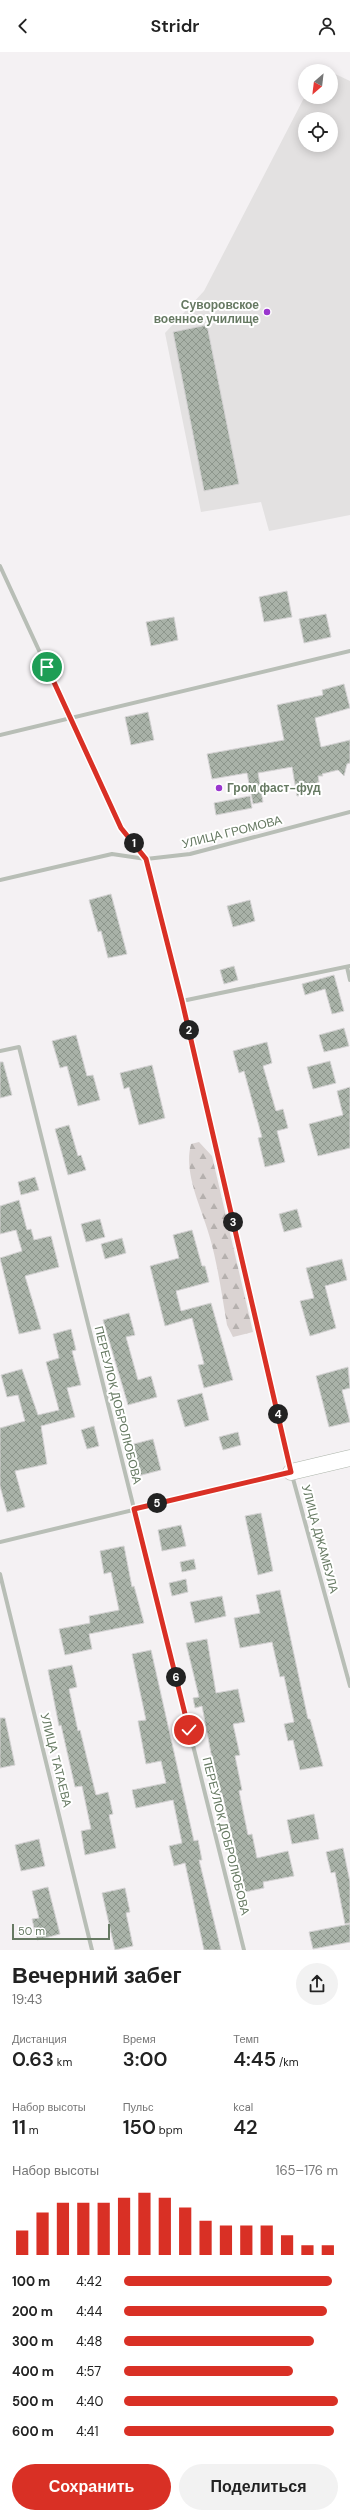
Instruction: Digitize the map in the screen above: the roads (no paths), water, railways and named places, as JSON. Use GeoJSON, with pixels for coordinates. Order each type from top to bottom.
{"type":"FeatureCollection","features":[{"type":"Feature","properties":{"kind":"street"},"geometry":{"type":"LineString","coordinates":[[0,566],[121,828],[146,859]]}},
{"type":"Feature","properties":{"kind":"street"},"geometry":{"type":"LineString","coordinates":[[0,734],[350,651]]}},
{"type":"Feature","properties":{"kind":"street","name":"УЛИЦА ГРОМОВА"},"geometry":{"type":"LineString","coordinates":[[0,880],[112,854],[146,859],[190,854],[350,812]]}},
{"type":"Feature","properties":{"kind":"street","name":"УЛИЦА ДЖАМБУЛА"},"geometry":{"type":"LineString","coordinates":[[146,859],[182,1001],[291,1472],[350,1686]]}},
{"type":"Feature","properties":{"kind":"street"},"geometry":{"type":"LineString","coordinates":[[182,1001],[348,966],[350,980]]}},
{"type":"Feature","properties":{"kind":"street","name":"ПЕРЕУЛОК ДОБРОЛЮБОВА"},"geometry":{"type":"LineString","coordinates":[[0,1051],[19,1047],[244,1950]]}},
{"type":"Feature","properties":{"kind":"street"},"geometry":{"type":"LineString","coordinates":[[0,1542],[350,1458]]}},
{"type":"Feature","properties":{"kind":"street","name":"УЛИЦА ТАТАЕВА"},"geometry":{"type":"LineString","coordinates":[[0,1574],[92,1950]]}},
{"type":"Feature","properties":{"kind":"place","name":"Суворовское военное училище"},"geometry":{"type":"Point","coordinates":[267,312]}},
{"type":"Feature","properties":{"kind":"place","name":"Гром фаст-фуд"},"geometry":{"type":"Point","coordinates":[219,788]}}]}
